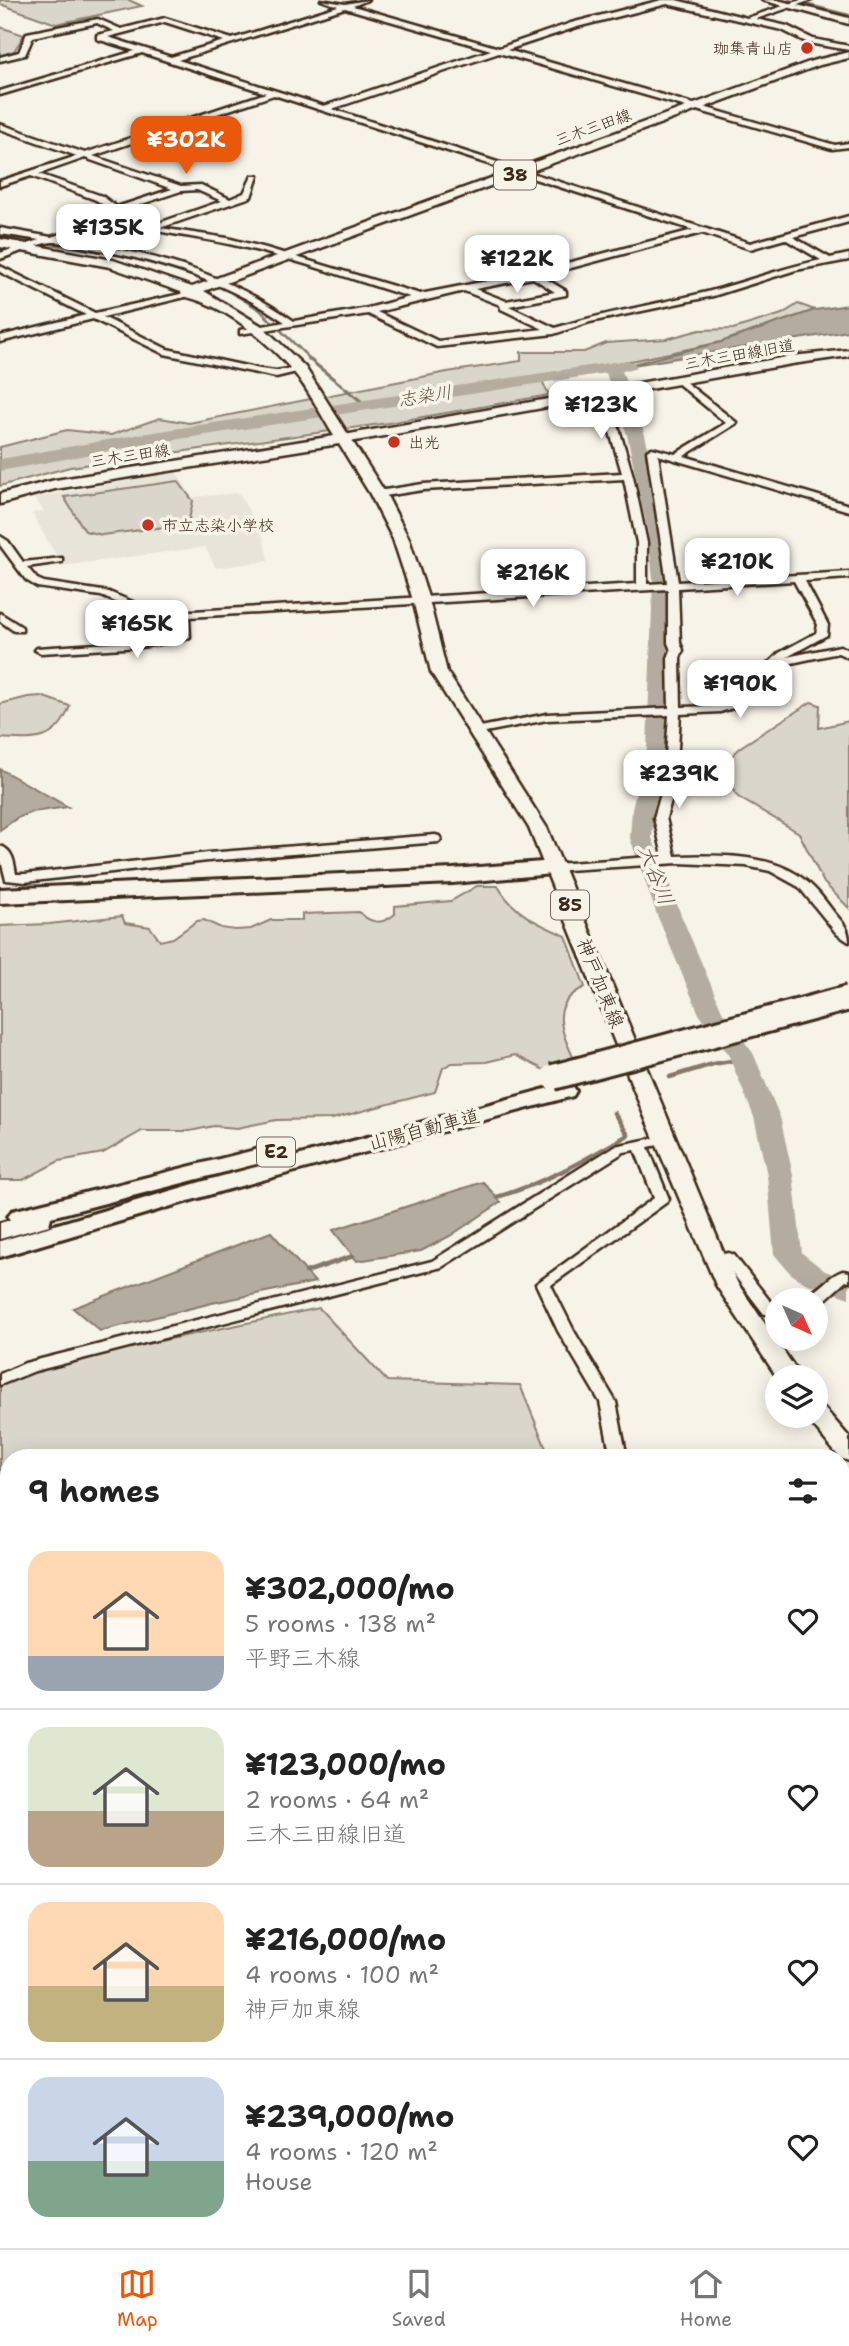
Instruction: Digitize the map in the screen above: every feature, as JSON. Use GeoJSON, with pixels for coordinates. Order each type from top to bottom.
{"type":"FeatureCollection","features":[{"type":"Feature","properties":{"kind":"highway"},"geometry":{"type":"LineString","coordinates":[[0,890],[415,870],[555,868]]}},
{"type":"Feature","properties":{"kind":"highway"},"geometry":{"type":"LineString","coordinates":[[0,896],[475,875],[555,868]]}},
{"type":"Feature","properties":{"kind":"highway","name":"山陽自動車道"},"geometry":{"type":"LineString","coordinates":[[0,1249],[310,1160],[849,998]]}},
{"type":"Feature","properties":{"kind":"highway","name":"山陽自動車道"},"geometry":{"type":"LineString","coordinates":[[0,1231],[271,1153],[849,1014]]}},
{"type":"Feature","properties":{"kind":"highway"},"geometry":{"type":"LineString","coordinates":[[0,1223],[271,1153]]}},
{"type":"Feature","properties":{"kind":"highway"},"geometry":{"type":"LineString","coordinates":[[0,1263],[310,1160]]}},
{"type":"Feature","properties":{"kind":"main road","name":"三木三田線"},"geometry":{"type":"LineString","coordinates":[[187,293],[816,63],[849,55]]}},
{"type":"Feature","properties":{"kind":"main road"},"geometry":{"type":"LineString","coordinates":[[0,246],[26,249],[110,269],[187,293],[250,331],[295,371],[342,435]]}},
{"type":"Feature","properties":{"kind":"main road","name":"三木三田線"},"geometry":{"type":"LineString","coordinates":[[0,499],[55,485],[342,435]]}},
{"type":"Feature","properties":{"kind":"main road","name":"神戸加東線"},"geometry":{"type":"LineString","coordinates":[[342,435],[378,494],[401,539],[421,600],[439,672],[530,812],[664,1140],[727,1285],[781,1365]]}},
{"type":"Feature","properties":{"kind":"main road"},"geometry":{"type":"LineString","coordinates":[[828,1428],[846,1449]]}},
{"type":"Feature","properties":{"kind":"street"},"geometry":{"type":"LineString","coordinates":[[325,0],[835,147],[849,145]]}},
{"type":"Feature","properties":{"kind":"street"},"geometry":{"type":"LineString","coordinates":[[170,60],[364,0]]}},
{"type":"Feature","properties":{"kind":"street"},"geometry":{"type":"LineString","coordinates":[[659,0],[785,28],[821,44],[849,48]]}},
{"type":"Feature","properties":{"kind":"street"},"geometry":{"type":"LineString","coordinates":[[766,0],[849,21]]}},
{"type":"Feature","properties":{"kind":"street"},"geometry":{"type":"LineString","coordinates":[[748,20],[807,0]]}},
{"type":"Feature","properties":{"kind":"street"},"geometry":{"type":"LineString","coordinates":[[324,109],[575,25],[671,1]]}},
{"type":"Feature","properties":{"kind":"street"},"geometry":{"type":"LineString","coordinates":[[232,41],[165,20],[100,37],[750,246],[849,219]]}},
{"type":"Feature","properties":{"kind":"street"},"geometry":{"type":"LineString","coordinates":[[0,59],[22,53],[30,35],[98,21],[121,32]]}},
{"type":"Feature","properties":{"kind":"street"},"geometry":{"type":"LineString","coordinates":[[0,93],[141,51]]}},
{"type":"Feature","properties":{"kind":"street"},"geometry":{"type":"LineString","coordinates":[[0,184],[271,94]]}},
{"type":"Feature","properties":{"kind":"street"},"geometry":{"type":"LineString","coordinates":[[0,126],[180,189]]}},
{"type":"Feature","properties":{"kind":"street"},"geometry":{"type":"LineString","coordinates":[[32,174],[99,198],[117,214],[151,229],[227,241],[420,297]]}},
{"type":"Feature","properties":{"kind":"street"},"geometry":{"type":"LineString","coordinates":[[151,229],[248,195],[255,178]]}},
{"type":"Feature","properties":{"kind":"street"},"geometry":{"type":"LineString","coordinates":[[0,256],[26,249],[180,189],[198,187],[228,201]]}},
{"type":"Feature","properties":{"kind":"street"},"geometry":{"type":"LineString","coordinates":[[833,224],[849,231]]}},
{"type":"Feature","properties":{"kind":"street"},"geometry":{"type":"LineString","coordinates":[[0,230],[131,253],[221,281],[267,304],[290,324]]}},
{"type":"Feature","properties":{"kind":"street"},"geometry":{"type":"LineString","coordinates":[[250,331],[369,311],[420,297],[534,275],[703,231]]}},
{"type":"Feature","properties":{"kind":"street"},"geometry":{"type":"LineString","coordinates":[[787,237],[829,261]]}},
{"type":"Feature","properties":{"kind":"street"},"geometry":{"type":"LineString","coordinates":[[369,311],[437,344],[554,331],[588,320],[710,294],[794,268],[849,257]]}},
{"type":"Feature","properties":{"kind":"street"},"geometry":{"type":"LineString","coordinates":[[0,269],[13,273],[33,287],[164,351],[260,372],[295,371]]}},
{"type":"Feature","properties":{"kind":"street"},"geometry":{"type":"LineString","coordinates":[[467,289],[505,304],[564,293],[534,275]]}},
{"type":"Feature","properties":{"kind":"street"},"geometry":{"type":"LineString","coordinates":[[0,339],[187,293]]}},
{"type":"Feature","properties":{"kind":"street"},"geometry":{"type":"LineString","coordinates":[[505,304],[504,307],[554,331]]}},
{"type":"Feature","properties":{"kind":"street","name":"三木三田線旧道"},"geometry":{"type":"LineString","coordinates":[[342,435],[638,388],[792,360],[849,353]]}},
{"type":"Feature","properties":{"kind":"street"},"geometry":{"type":"LineString","coordinates":[[676,457],[732,423],[679,380]]}},
{"type":"Feature","properties":{"kind":"street"},"geometry":{"type":"LineString","coordinates":[[597,394],[609,412],[628,476],[642,543],[642,587]]}},
{"type":"Feature","properties":{"kind":"street"},"geometry":{"type":"LineString","coordinates":[[666,861],[660,818],[670,783],[674,658],[677,650],[673,585],[652,451],[849,508]]}},
{"type":"Feature","properties":{"kind":"street"},"geometry":{"type":"LineString","coordinates":[[378,494],[423,487],[628,476]]}},
{"type":"Feature","properties":{"kind":"street"},"geometry":{"type":"LineString","coordinates":[[0,539],[30,579],[45,586],[94,591],[128,601],[158,616],[849,575]]}},
{"type":"Feature","properties":{"kind":"street"},"geometry":{"type":"LineString","coordinates":[[0,558],[19,561],[58,560]]}},
{"type":"Feature","properties":{"kind":"street"},"geometry":{"type":"LineString","coordinates":[[475,731],[547,717],[720,709],[732,705],[783,655],[821,635],[823,625],[798,578]]}},
{"type":"Feature","properties":{"kind":"street"},"geometry":{"type":"LineString","coordinates":[[41,650],[141,644],[184,637],[184,614]]}},
{"type":"Feature","properties":{"kind":"street"},"geometry":{"type":"LineString","coordinates":[[0,616],[18,629]]}},
{"type":"Feature","properties":{"kind":"street"},"geometry":{"type":"LineString","coordinates":[[776,664],[840,649],[849,655]]}},
{"type":"Feature","properties":{"kind":"street"},"geometry":{"type":"LineString","coordinates":[[0,850],[7,857],[10,877],[25,878],[208,857],[435,839]]}},
{"type":"Feature","properties":{"kind":"street"},"geometry":{"type":"LineString","coordinates":[[555,868],[666,861],[743,861],[766,864],[781,870],[810,891],[848,942]]}},
{"type":"Feature","properties":{"kind":"street"},"geometry":{"type":"LineString","coordinates":[[0,1380],[30,1367],[437,1264],[620,1149],[664,1140]]}},
{"type":"Feature","properties":{"kind":"street"},"geometry":{"type":"LineString","coordinates":[[617,1449],[608,1402],[566,1331],[543,1284],[662,1199],[640,1145]]}},
{"type":"Feature","properties":{"kind":"street"},"geometry":{"type":"LineString","coordinates":[[715,1259],[729,1258],[765,1306]]}},
{"type":"Feature","properties":{"kind":"street"},"geometry":{"type":"LineString","coordinates":[[828,1289],[846,1277]]}},
{"type":"Feature","properties":{"kind":"shaded area"},"geometry":{"type":"Polygon","coordinates":[[[0,0],[129,0],[142,6],[56,24],[0,4],[0,0]]]}},
{"type":"Feature","properties":{"kind":"shaded area"},"geometry":{"type":"Polygon","coordinates":[[[0,27],[24,35],[14,51],[0,56],[0,27]]]}},
{"type":"Feature","properties":{"kind":"shaded area"},"geometry":{"type":"Polygon","coordinates":[[[798,304],[815,310],[721,342],[636,360],[539,375],[549,395],[388,423],[70,467],[0,486],[0,447],[67,430],[111,435],[160,418],[189,423],[447,372],[521,361],[521,352],[584,352],[606,343],[666,339],[700,330],[733,329],[782,314],[798,304]]]}},
{"type":"Feature","properties":{"kind":"shaded area"},"geometry":{"type":"Polygon","coordinates":[[[849,305],[849,331],[620,367],[721,342],[815,310],[849,305]]]}},
{"type":"Feature","properties":{"kind":"shaded area","name":"市立志染小学校"},"geometry":{"type":"Polygon","coordinates":[[[176,472],[192,497],[237,493],[240,495],[263,537],[268,561],[216,568],[205,547],[62,566],[32,513],[44,511],[34,498],[176,472]]]}},
{"type":"Feature","properties":{"kind":"shaded area"},"geometry":{"type":"Polygon","coordinates":[[[178,481],[193,501],[188,524],[102,535],[85,531],[64,497],[178,481]]]}},
{"type":"Feature","properties":{"kind":"shaded area"},"geometry":{"type":"Polygon","coordinates":[[[41,696],[70,706],[58,727],[51,733],[33,739],[0,738],[0,704],[41,696]]]}},
{"type":"Feature","properties":{"kind":"shaded area"},"geometry":{"type":"Polygon","coordinates":[[[811,702],[820,705],[819,728],[849,721],[849,908],[824,883],[799,833],[738,797],[719,769],[742,746],[811,702]]]}},
{"type":"Feature","properties":{"kind":"shaded area"},"geometry":{"type":"Polygon","coordinates":[[[0,769],[68,807],[32,812],[17,818],[0,830],[0,769]]]}},
{"type":"Feature","properties":{"kind":"shaded area"},"geometry":{"type":"Polygon","coordinates":[[[477,886],[498,886],[519,911],[566,936],[585,987],[573,994],[562,1010],[562,1029],[575,1061],[544,1070],[515,1055],[486,1062],[452,1063],[443,1068],[435,1092],[332,1119],[276,1120],[237,1128],[214,1126],[190,1131],[142,1131],[103,1153],[59,1161],[23,1180],[0,1180],[0,926],[122,916],[125,923],[150,927],[160,941],[173,938],[197,921],[204,920],[221,928],[235,930],[251,929],[271,920],[302,920],[302,914],[359,912],[377,922],[395,914],[395,906],[451,901],[477,886]]]}},
{"type":"Feature","properties":{"kind":"shaded area"},"geometry":{"type":"Polygon","coordinates":[[[483,1182],[501,1202],[450,1236],[421,1251],[357,1261],[333,1230],[483,1182]]]}},
{"type":"Feature","properties":{"kind":"shaded area"},"geometry":{"type":"Polygon","coordinates":[[[271,1232],[315,1282],[212,1303],[100,1331],[73,1308],[271,1232]]]}},
{"type":"Feature","properties":{"kind":"shaded area"},"geometry":{"type":"Polygon","coordinates":[[[319,1308],[387,1381],[520,1385],[546,1449],[0,1449],[0,1384],[33,1370],[319,1308]]]}},
{"type":"Feature","properties":{"kind":"waterway"},"geometry":{"type":"LineString","coordinates":[[789,0],[849,15]]}},
{"type":"Feature","properties":{"kind":"waterway"},"geometry":{"type":"LineString","coordinates":[[0,236],[127,256],[202,279]]}},
{"type":"Feature","properties":{"kind":"waterway"},"geometry":{"type":"LineString","coordinates":[[227,290],[260,310],[311,360]]}},
{"type":"Feature","properties":{"kind":"waterway"},"geometry":{"type":"LineString","coordinates":[[309,359],[367,406]]}},
{"type":"Feature","properties":{"kind":"waterway","name":"志染川"},"geometry":{"type":"LineString","coordinates":[[611,367],[628,365]]}},
{"type":"Feature","properties":{"kind":"waterway","name":"志染川"},"geometry":{"type":"LineString","coordinates":[[0,465],[141,440],[611,367]]}},
{"type":"Feature","properties":{"kind":"waterway","name":"大谷川"},"geometry":{"type":"LineString","coordinates":[[611,367],[636,435],[658,533],[663,579],[658,750],[643,809],[641,838],[669,915],[711,1014],[740,1053],[767,1117],[780,1175],[788,1254],[800,1267],[815,1277],[849,1289]]}},
{"type":"Feature","properties":{"kind":"waterway"},"geometry":{"type":"LineString","coordinates":[[670,1077],[713,1064],[743,1059]]}},
{"type":"Feature","properties":{"kind":"waterway"},"geometry":{"type":"LineString","coordinates":[[497,1197],[548,1178],[628,1135],[614,1113]]}},
{"type":"Feature","properties":{"kind":"waterway"},"geometry":{"type":"LineString","coordinates":[[306,1272],[353,1256]]}},
{"type":"Feature","properties":{"kind":"place","name":"珈集青山店"},"geometry":{"type":"Point","coordinates":[807,48]}},
{"type":"Feature","properties":{"kind":"place","name":"出光"},"geometry":{"type":"Point","coordinates":[394,442]}},
{"type":"Feature","properties":{"kind":"place","name":"市立志染小学校"},"geometry":{"type":"Point","coordinates":[148,525]}}]}
